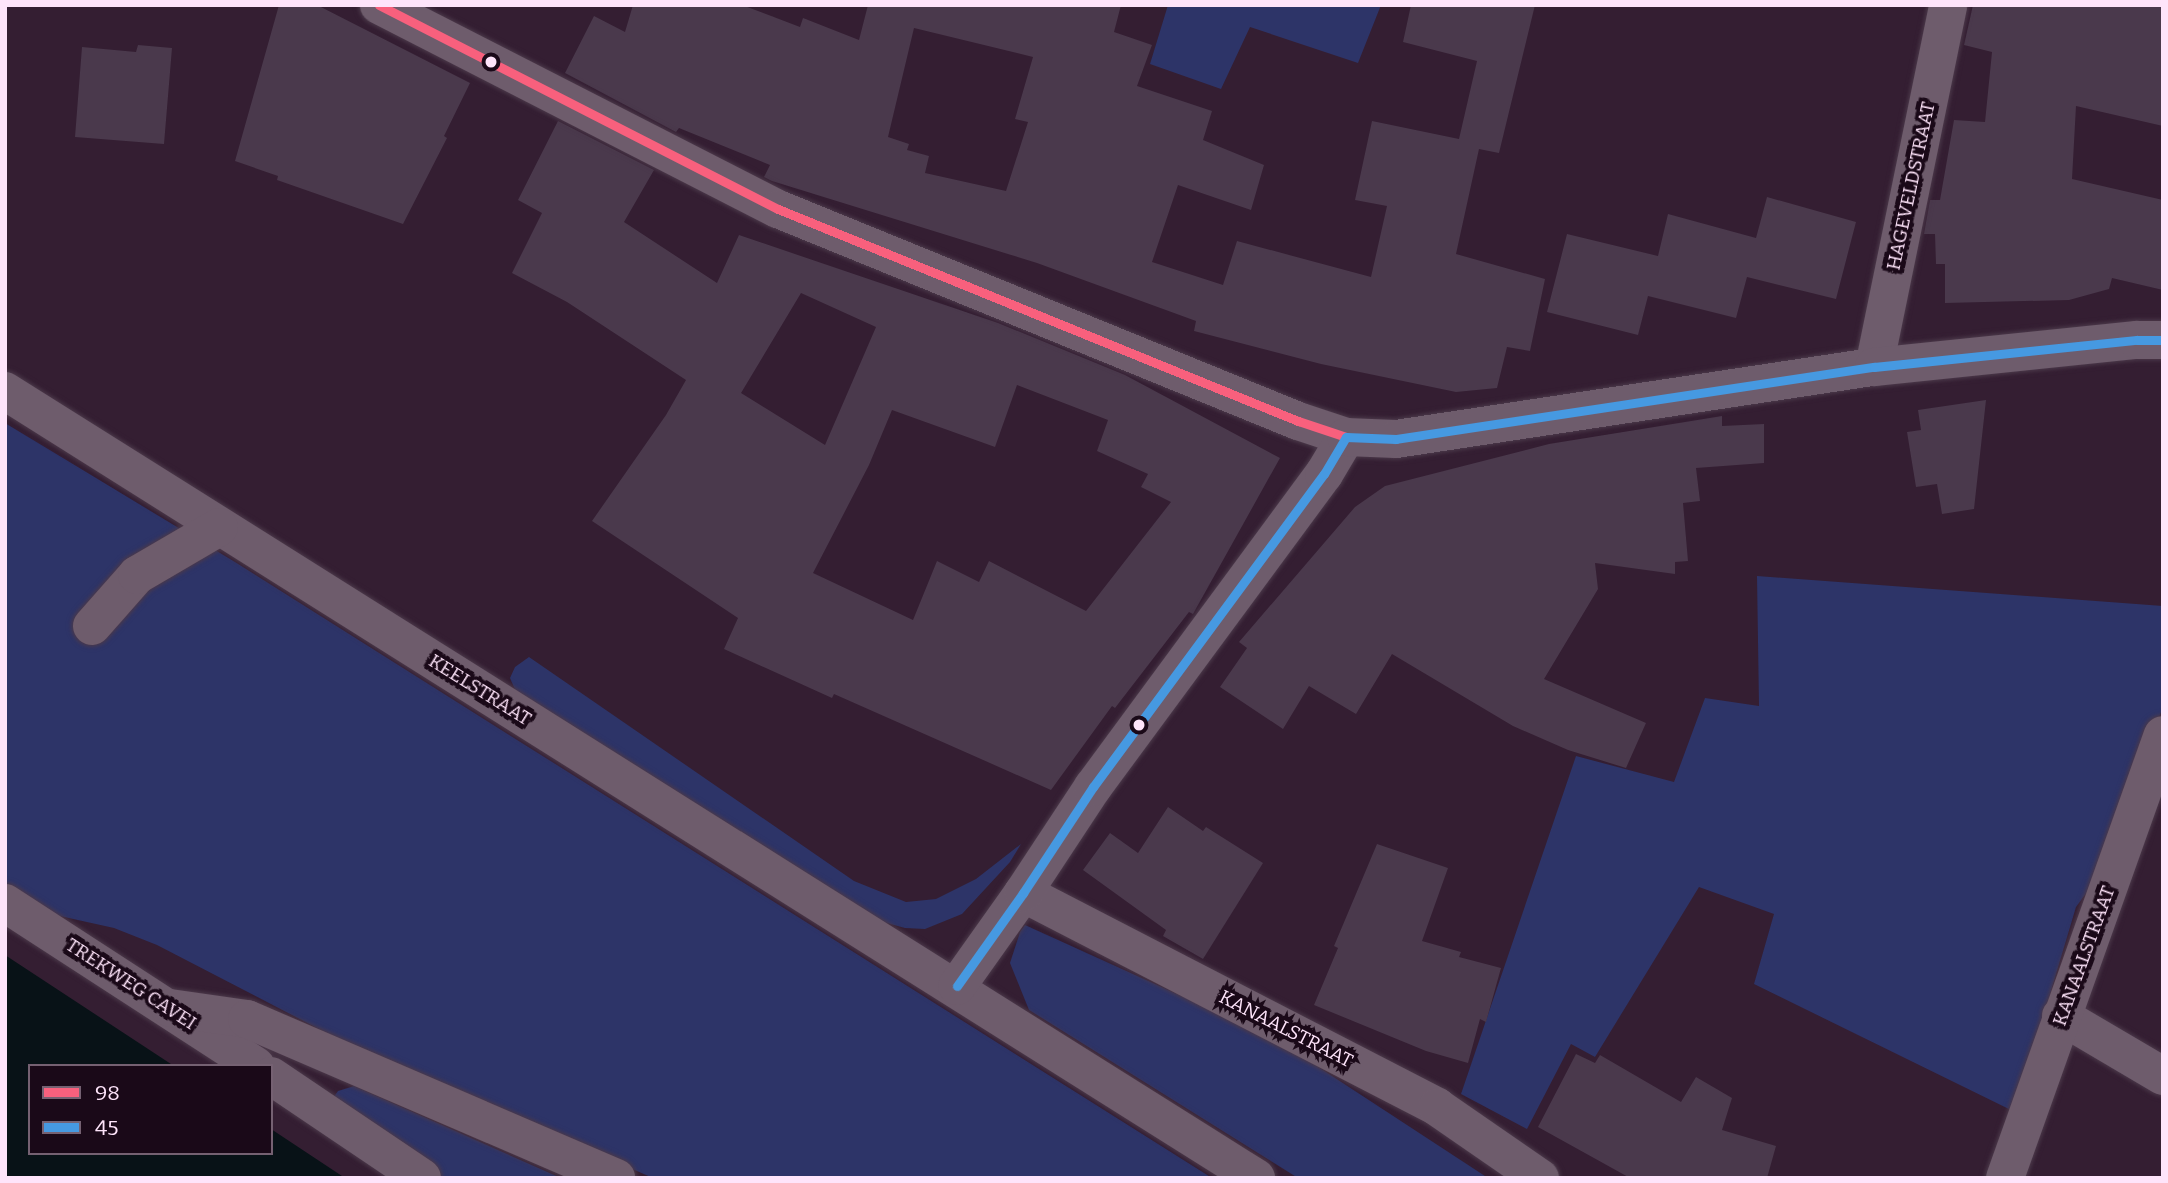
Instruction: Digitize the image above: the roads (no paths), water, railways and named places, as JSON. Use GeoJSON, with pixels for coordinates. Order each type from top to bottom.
{"type":"FeatureCollection","features":[{"type":"Feature","properties":{"kind":"street"},"geometry":{"type":"LineString","coordinates":[[379,5],[778,209],[1298,421],[1346,437],[1396,439],[1874,367],[2137,340],[2163,340]]}},
{"type":"Feature","properties":{"kind":"street","name":"HAGEVELDSTRAAT"},"geometry":{"type":"LineString","coordinates":[[1874,367],[1948,5]]}},
{"type":"Feature","properties":{"kind":"street","name":"KEELSTRAAT"},"geometry":{"type":"LineString","coordinates":[[5,390],[219,527],[957,986]]}},
{"type":"Feature","properties":{"kind":"street"},"geometry":{"type":"LineString","coordinates":[[1256,1178],[957,986],[1093,787],[1324,474],[1346,437]]}},
{"type":"Feature","properties":{"kind":"street"},"geometry":{"type":"LineString","coordinates":[[92,626],[136,575],[219,527]]}},
{"type":"Feature","properties":{"kind":"street","name":"KANAALSTRAAT"},"geometry":{"type":"LineString","coordinates":[[2005,1178],[2061,1016],[2154,787],[2163,735]]}},
{"type":"Feature","properties":{"kind":"street","name":"KANAALSTRAAT"},"geometry":{"type":"LineString","coordinates":[[1023,893],[1437,1107],[1540,1178]]}},
{"type":"Feature","properties":{"kind":"street","name":"TREKWEG CAVEI"},"geometry":{"type":"LineString","coordinates":[[5,903],[253,1064]]}},
{"type":"Feature","properties":{"kind":"street"},"geometry":{"type":"LineString","coordinates":[[170,1008],[247,1018],[616,1178]]}},
{"type":"Feature","properties":{"kind":"street"},"geometry":{"type":"LineString","coordinates":[[2061,1016],[2163,1076]]}},
{"type":"Feature","properties":{"kind":"street"},"geometry":{"type":"LineString","coordinates":[[273,1077],[422,1178]]}}]}
